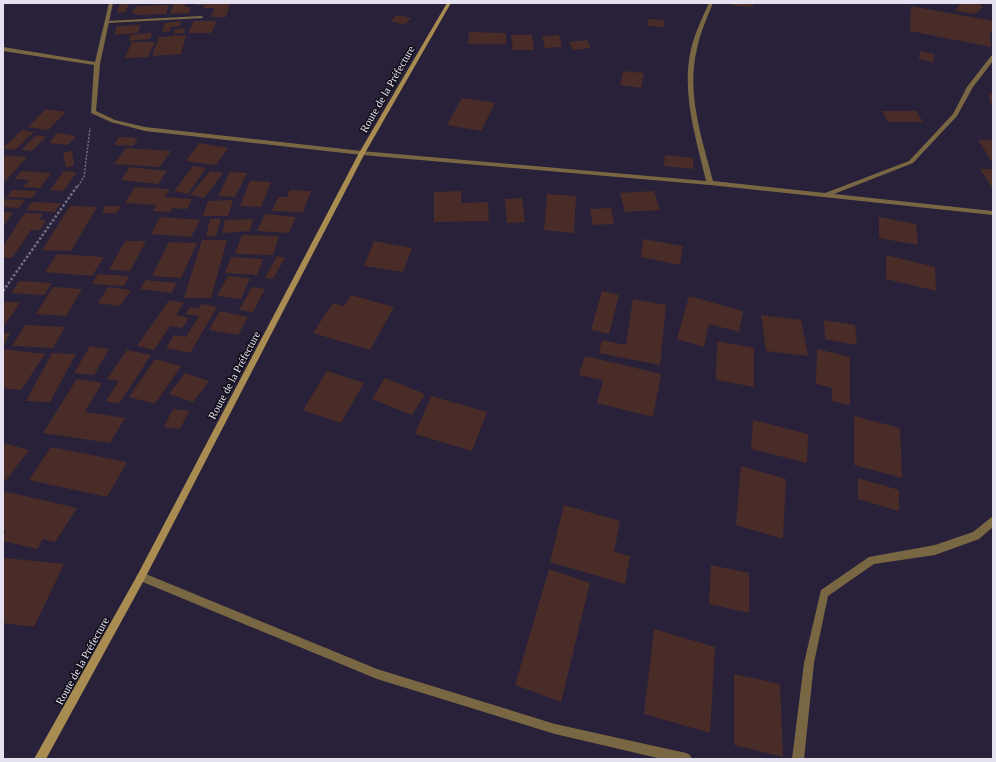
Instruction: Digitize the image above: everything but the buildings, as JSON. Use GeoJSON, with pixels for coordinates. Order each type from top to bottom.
{"type":"FeatureCollection","features":[{"type":"Feature","properties":{"kind":"street"},"geometry":{"type":"LineString","coordinates":[[111,3],[97,64],[92,112],[113,121],[144,129],[362,153],[710,183],[993,213]]}},
{"type":"Feature","properties":{"kind":"street","name":"Route de la Préfecture"},"geometry":{"type":"LineString","coordinates":[[40,759],[141,577],[362,153],[449,3]]}},
{"type":"Feature","properties":{"kind":"street"},"geometry":{"type":"LineString","coordinates":[[710,183],[695,123],[689,90],[691,59],[701,23],[712,3]]}},
{"type":"Feature","properties":{"kind":"street"},"geometry":{"type":"LineString","coordinates":[[107,22],[201,17]]}},
{"type":"Feature","properties":{"kind":"street"},"geometry":{"type":"LineString","coordinates":[[3,49],[97,64]]}},
{"type":"Feature","properties":{"kind":"street"},"geometry":{"type":"LineString","coordinates":[[825,195],[911,162],[955,115],[970,87],[993,57]]}},
{"type":"Feature","properties":{"kind":"street"},"geometry":{"type":"LineString","coordinates":[[798,759],[809,663],[824,593],[872,560],[935,550],[976,536],[993,521]]}},
{"type":"Feature","properties":{"kind":"street"},"geometry":{"type":"LineString","coordinates":[[141,577],[377,674],[555,728],[686,759]]}},
{"type":"Feature","properties":{"kind":"path"},"geometry":{"type":"LineString","coordinates":[[3,291],[84,177],[92,112]]}}]}
